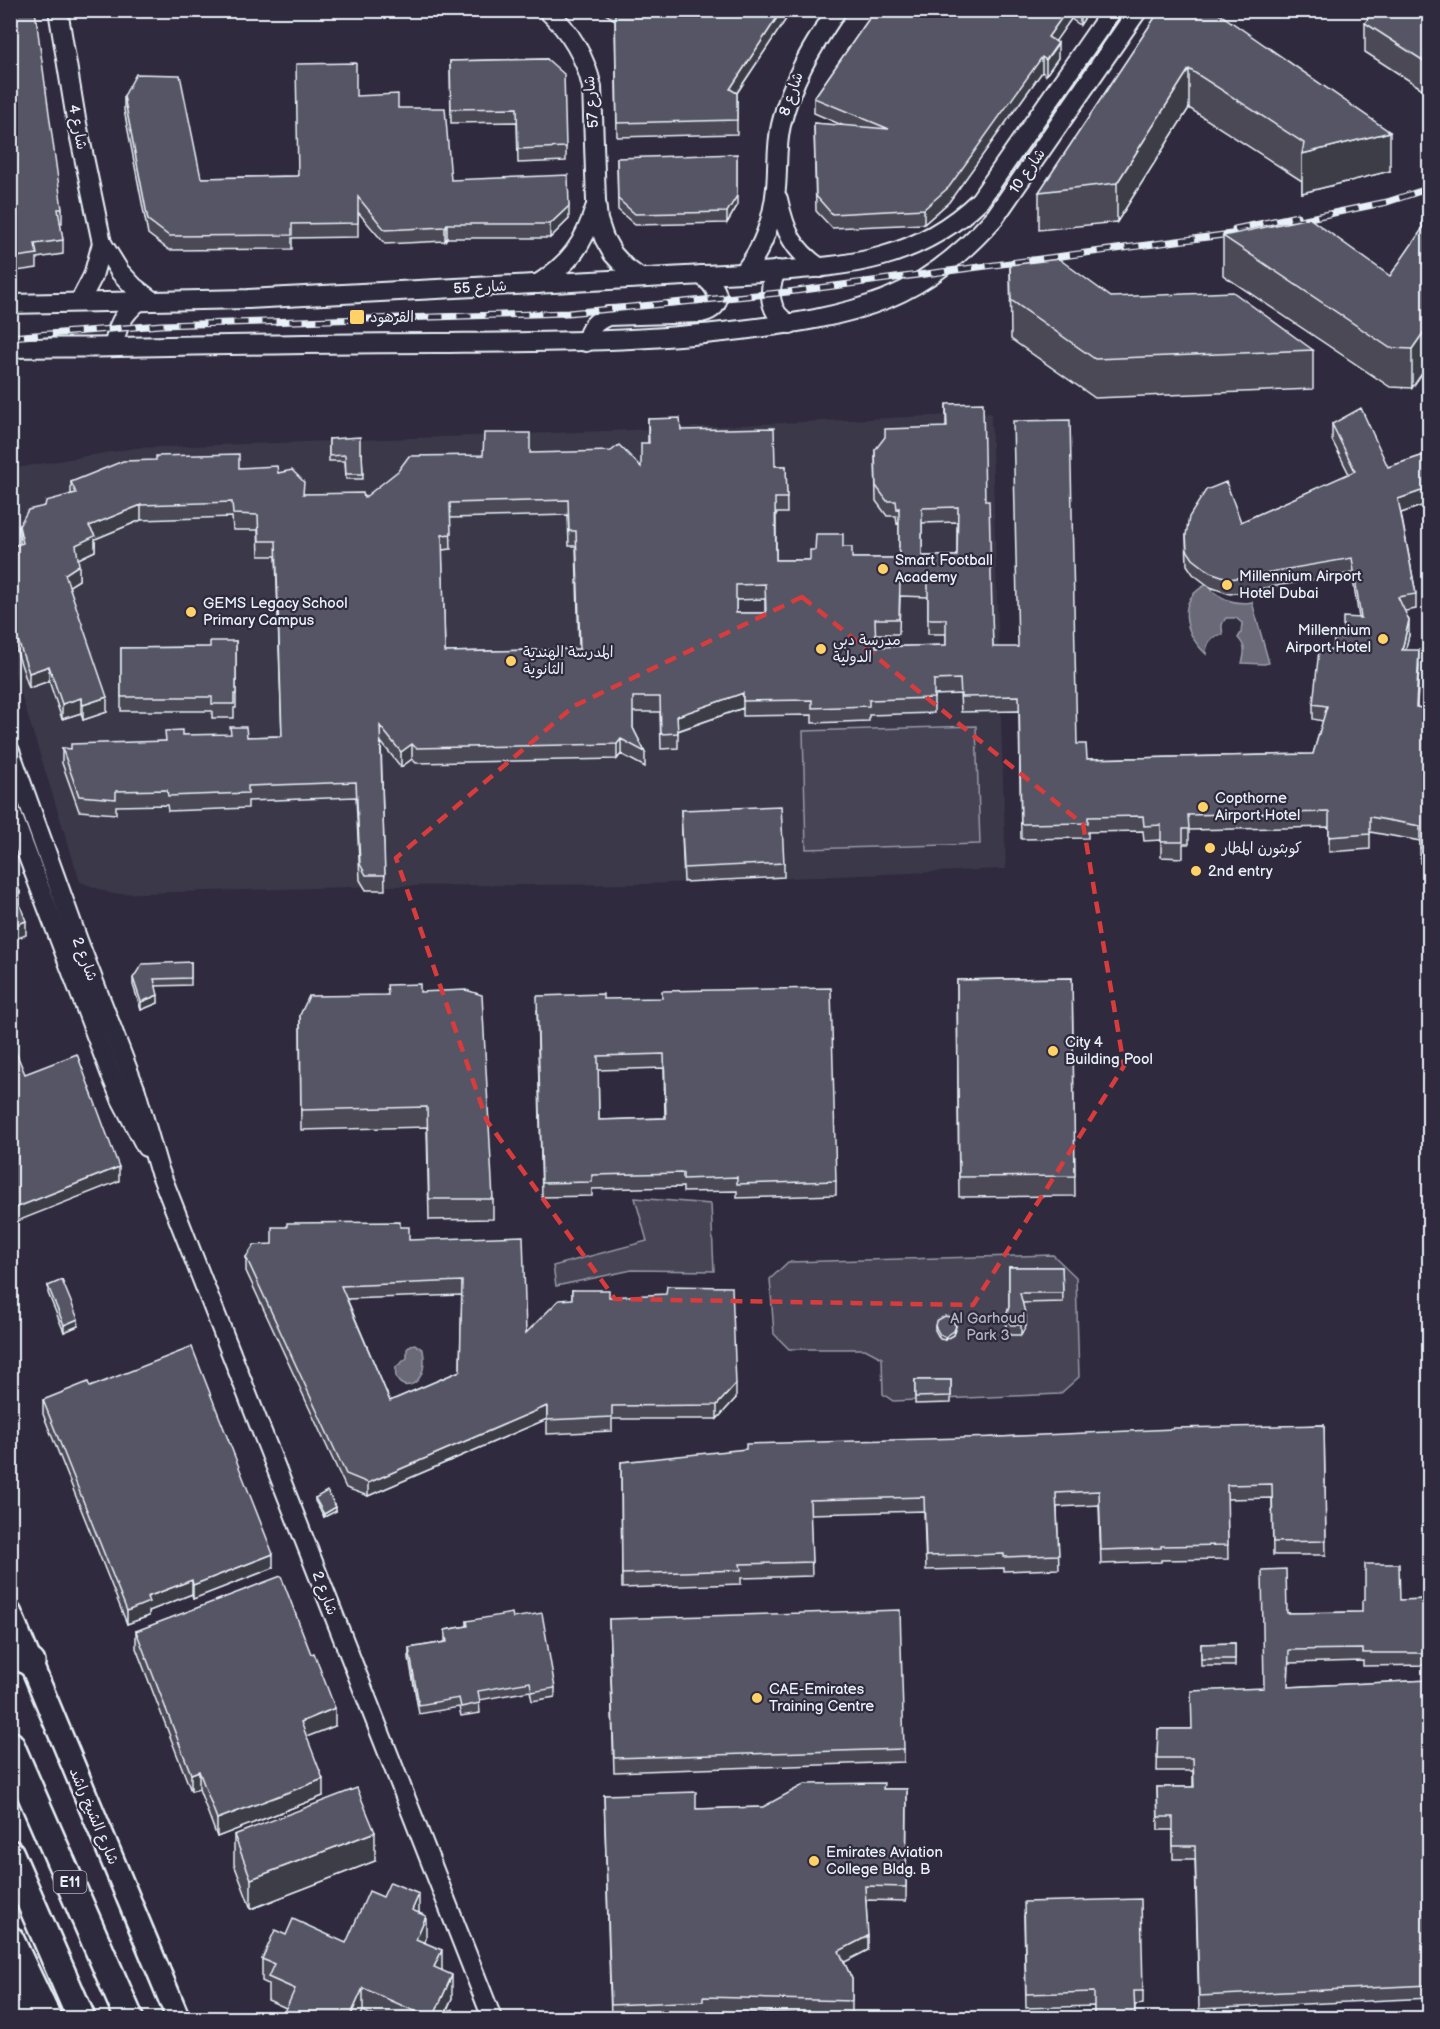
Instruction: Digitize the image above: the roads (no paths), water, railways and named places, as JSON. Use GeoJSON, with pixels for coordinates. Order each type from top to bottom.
{"type":"FeatureCollection","features":[{"type":"Feature","properties":{"kind":"highway","name":"E11"},"geometry":{"type":"LineString","coordinates":[[10,1745],[129,2019]]}},
{"type":"Feature","properties":{"kind":"highway"},"geometry":{"type":"LineString","coordinates":[[10,1854],[81,2019]]}},
{"type":"Feature","properties":{"kind":"highway"},"geometry":{"type":"LineString","coordinates":[[10,1940],[47,2019]]}},
{"type":"Feature","properties":{"kind":"highway"},"geometry":{"type":"LineString","coordinates":[[10,1990],[22,2019]]}},
{"type":"Feature","properties":{"kind":"main road","name":"شارع الشيخ راشد"},"geometry":{"type":"LineString","coordinates":[[10,1613],[21,1655],[178,2019]]}},
{"type":"Feature","properties":{"kind":"street","name":"شارع 4"},"geometry":{"type":"LineString","coordinates":[[58,10],[76,119],[102,243],[120,272],[145,301]]}},
{"type":"Feature","properties":{"kind":"street","name":"شارع 57"},"geometry":{"type":"LineString","coordinates":[[547,10],[569,34],[579,50],[592,87],[596,206],[604,238],[613,254],[640,278]]}},
{"type":"Feature","properties":{"kind":"street","name":"شارع 8"},"geometry":{"type":"LineString","coordinates":[[744,272],[758,254],[768,233],[776,188],[780,127],[787,101],[804,60],[837,10]]}},
{"type":"Feature","properties":{"kind":"street","name":"شارع 10"},"geometry":{"type":"LineString","coordinates":[[942,232],[963,218],[996,180],[1112,10]]}},
{"type":"Feature","properties":{"kind":"street","name":"شارع 10"},"geometry":{"type":"LineString","coordinates":[[790,324],[843,313],[886,299],[927,278],[952,261],[995,217],[1138,10]]}},
{"type":"Feature","properties":{"kind":"street","name":"شارع 8"},"geometry":{"type":"LineString","coordinates":[[776,188],[787,234],[807,259],[820,268]]}},
{"type":"Feature","properties":{"kind":"street","name":"شارع 57"},"geometry":{"type":"LineString","coordinates":[[537,284],[555,273],[583,242],[596,206]]}},
{"type":"Feature","properties":{"kind":"street","name":"شارع 55"},"geometry":{"type":"LineString","coordinates":[[10,304],[249,299],[820,268],[891,254],[942,232]]}},
{"type":"Feature","properties":{"kind":"street","name":"شارع 4"},"geometry":{"type":"LineString","coordinates":[[80,301],[93,276],[102,243]]}},
{"type":"Feature","properties":{"kind":"street"},"geometry":{"type":"LineString","coordinates":[[777,270],[772,280],[771,302],[783,321],[790,324]]}},
{"type":"Feature","properties":{"kind":"street"},"geometry":{"type":"LineString","coordinates":[[586,342],[592,325],[608,316],[708,312],[714,307],[717,292],[714,285],[701,275]]}},
{"type":"Feature","properties":{"kind":"street"},"geometry":{"type":"LineString","coordinates":[[114,347],[115,334],[128,309],[145,301]]}},
{"type":"Feature","properties":{"kind":"street"},"geometry":{"type":"LineString","coordinates":[[10,348],[279,343],[586,342],[681,337],[790,324]]}},
{"type":"Feature","properties":{"kind":"street","name":"شارع 2"},"geometry":{"type":"LineString","coordinates":[[10,752],[145,1115],[158,1167],[492,2019]]}},
{"type":"Feature","properties":{"kind":"street","name":"شارع 2"},"geometry":{"type":"LineString","coordinates":[[10,809],[111,1076],[132,1122],[158,1167]]}},
{"type":"Feature","properties":{"kind":"water"},"geometry":{"type":"Polygon","coordinates":[[[1208,584],[1214,587],[1212,591],[1226,599],[1241,603],[1252,602],[1269,663],[1242,663],[1244,650],[1238,638],[1242,623],[1236,618],[1226,618],[1222,624],[1223,635],[1210,640],[1206,654],[1198,646],[1188,627],[1187,607],[1198,590],[1208,584]]]}},
{"type":"Feature","properties":{"kind":"water"},"geometry":{"type":"Polygon","coordinates":[[[415,1344],[423,1350],[424,1364],[417,1381],[411,1385],[404,1385],[396,1376],[396,1367],[407,1358],[407,1349],[415,1344]]]}},
{"type":"Feature","properties":{"kind":"railway"},"geometry":{"type":"LineString","coordinates":[[1290,222],[1387,202],[1430,188]]}},
{"type":"Feature","properties":{"kind":"railway"},"geometry":{"type":"LineString","coordinates":[[1235,229],[1297,216]]}},
{"type":"Feature","properties":{"kind":"railway"},"geometry":{"type":"LineString","coordinates":[[10,337],[161,325],[568,313],[788,292],[1246,232]]}},
{"type":"Feature","properties":{"kind":"place","name":"القرهود"},"geometry":{"type":"Point","coordinates":[357,317]}},
{"type":"Feature","properties":{"kind":"place","name":"Smart Football Academy"},"geometry":{"type":"Point","coordinates":[883,569]}},
{"type":"Feature","properties":{"kind":"place","name":"Millennium Airport Hotel Dubai"},"geometry":{"type":"Point","coordinates":[1227,585]}},
{"type":"Feature","properties":{"kind":"place","name":"GEMS Legacy School Primary Campus"},"geometry":{"type":"Point","coordinates":[191,612]}},
{"type":"Feature","properties":{"kind":"place","name":"Millennium Airport Hotel"},"geometry":{"type":"Point","coordinates":[1383,639]}},
{"type":"Feature","properties":{"kind":"place","name":"مدرسة دبي الدولية"},"geometry":{"type":"Point","coordinates":[821,649]}},
{"type":"Feature","properties":{"kind":"place","name":"المدرسة الهندية الثانوية"},"geometry":{"type":"Point","coordinates":[511,661]}},
{"type":"Feature","properties":{"kind":"place","name":"Copthorne Airport Hotel"},"geometry":{"type":"Point","coordinates":[1203,807]}},
{"type":"Feature","properties":{"kind":"place","name":"كوبثورن المطار"},"geometry":{"type":"Point","coordinates":[1210,848]}},
{"type":"Feature","properties":{"kind":"place","name":"2nd entry"},"geometry":{"type":"Point","coordinates":[1196,871]}},
{"type":"Feature","properties":{"kind":"place","name":"City 4 Building Pool"},"geometry":{"type":"Point","coordinates":[1053,1051]}},
{"type":"Feature","properties":{"kind":"place","name":"CAE-Emirates Training Centre"},"geometry":{"type":"Point","coordinates":[757,1698]}},
{"type":"Feature","properties":{"kind":"place","name":"Emirates Aviation College Bldg. B"},"geometry":{"type":"Point","coordinates":[814,1861]}},
{"type":"Feature","properties":{"kind":"park label","name":"Al Garhoud Park 3"},"geometry":{"type":"Point","coordinates":[988,1326]}}]}
